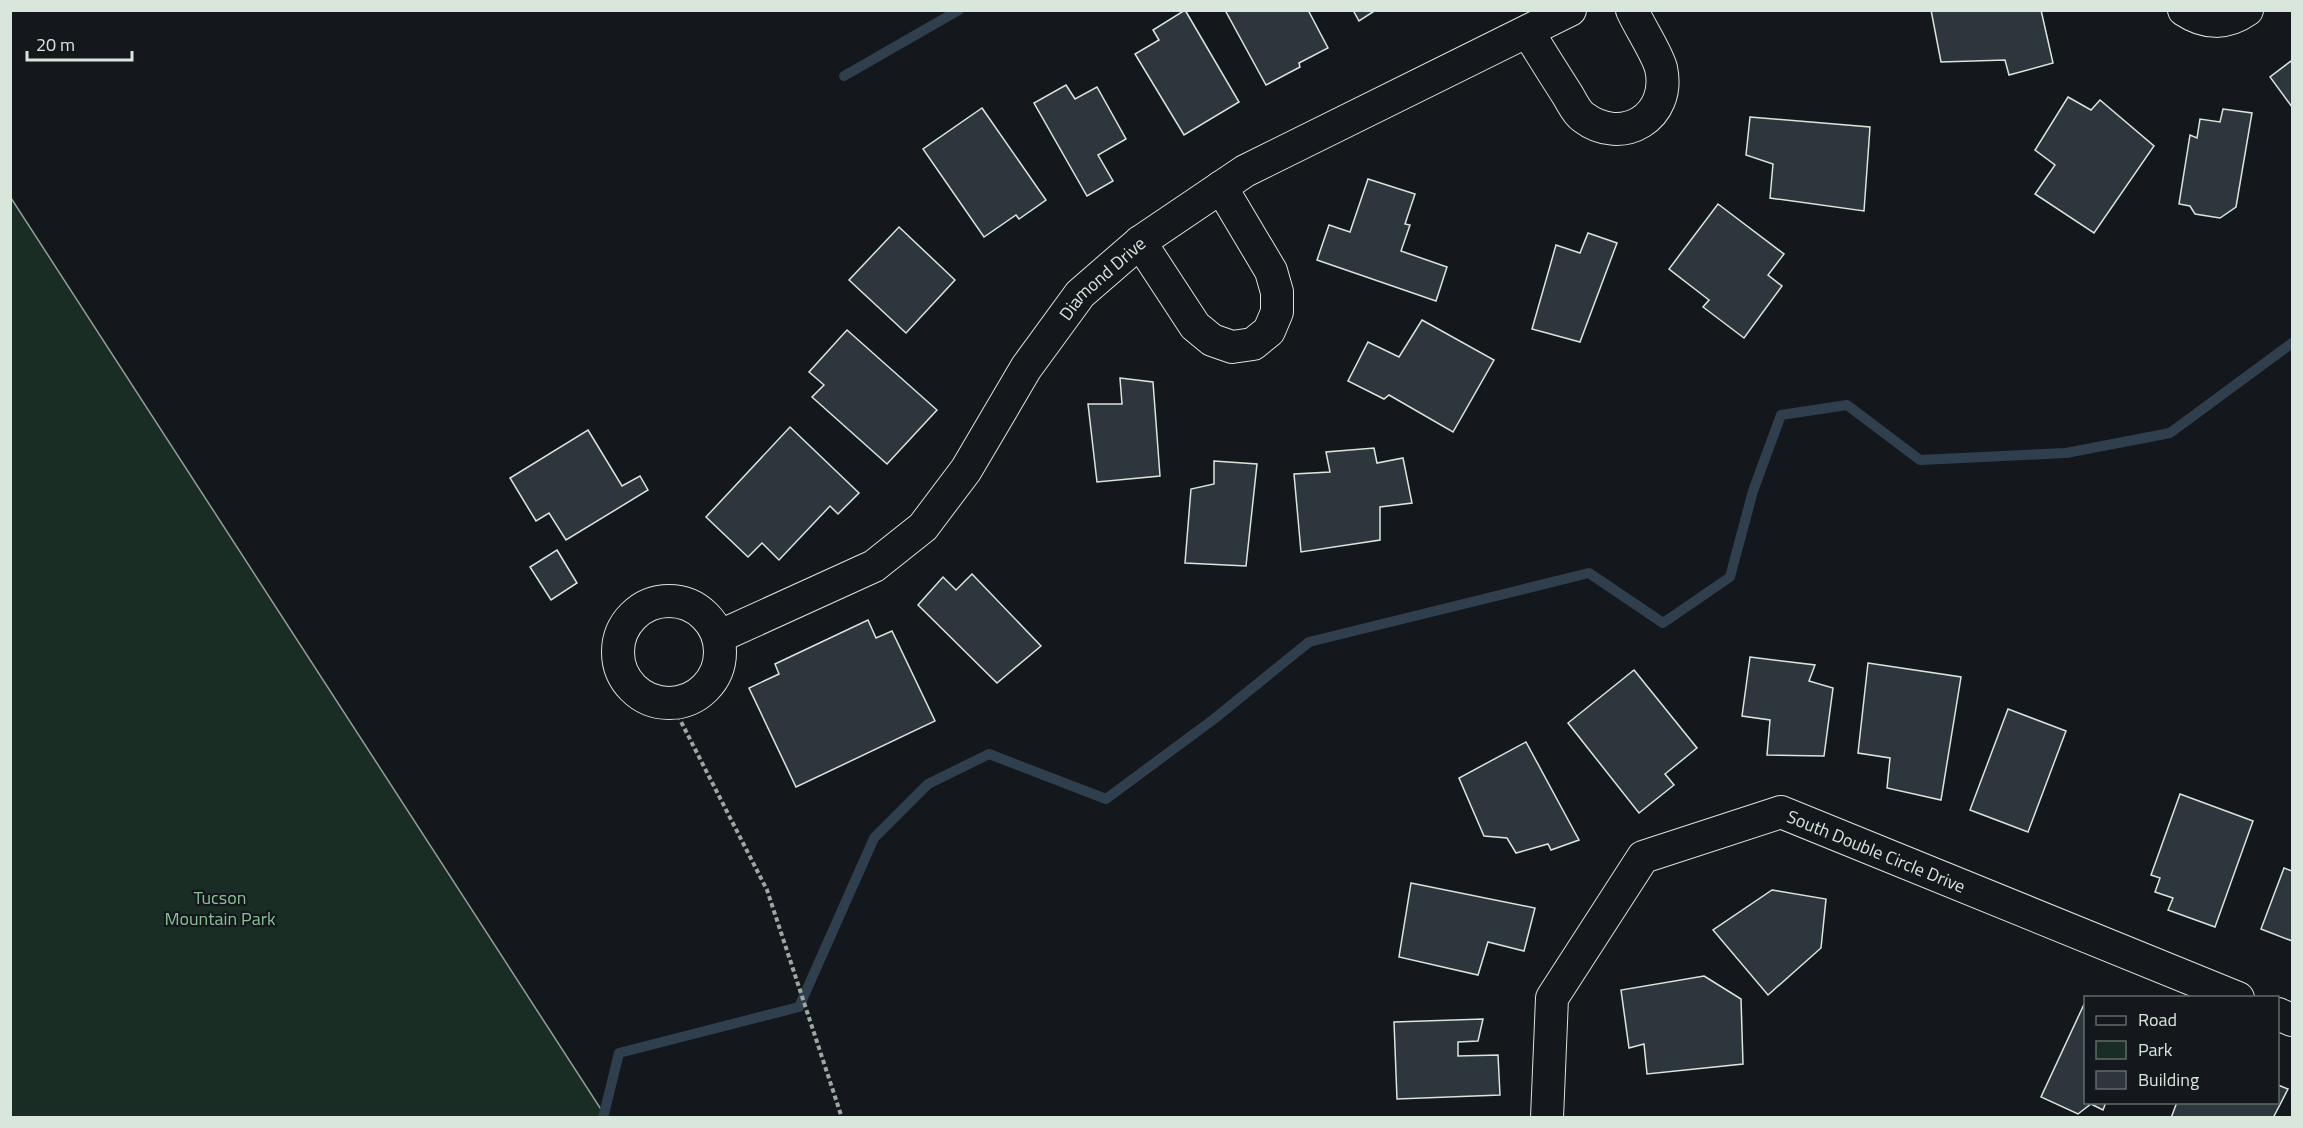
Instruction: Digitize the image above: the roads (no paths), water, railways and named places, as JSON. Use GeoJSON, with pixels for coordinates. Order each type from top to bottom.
{"type":"FeatureCollection","features":[{"type":"Feature","properties":{"kind":"street","name":"Diamond Drive"},"geometry":{"type":"LineString","coordinates":[[718,637],[874,566],[922,526],[966,470],[1026,368],[1080,294],[1140,242],[1245,171],[1570,10]]}},
{"type":"Feature","properties":{"kind":"street"},"geometry":{"type":"LineString","coordinates":[[1528,32],[1580,115],[1599,128],[1622,130],[1642,122],[1658,106],[1663,86],[1660,67],[1632,10]]}},
{"type":"Feature","properties":{"kind":"street"},"geometry":{"type":"LineString","coordinates":[[2184,10],[2200,19],[2216,22],[2232,19],[2247,10]]}},
{"type":"Feature","properties":{"kind":"street"},"geometry":{"type":"LineString","coordinates":[[1140,242],[1195,326],[1212,340],[1232,347],[1253,344],[1269,331],[1277,312],[1277,292],[1271,271],[1221,187]]}},
{"type":"Feature","properties":{"kind":"street"},"geometry":{"type":"LineString","coordinates":[[667,601],[684,603],[698,610],[710,622],[718,637],[720,654],[716,671],[708,686],[694,696],[678,702],[661,703],[645,697],[632,687],[622,673],[618,657],[619,640],[626,625],[636,612],[651,604],[667,601]]}},
{"type":"Feature","properties":{"kind":"street","name":"South Double Circle Drive"},"geometry":{"type":"LineString","coordinates":[[1547,1118],[1552,998],[1642,857],[1781,812],[2233,996]]}},
{"type":"Feature","properties":{"kind":"waterway"},"geometry":{"type":"LineString","coordinates":[[844,76],[959,10]]}},
{"type":"Feature","properties":{"kind":"waterway"},"geometry":{"type":"LineString","coordinates":[[603,1118],[619,1053],[799,1007],[874,838],[928,784],[989,754],[1106,799],[1214,719],[1309,642],[1589,573],[1663,623],[1730,577],[1753,491],[1781,415],[1847,405],[1920,460],[2066,453],[2170,433],[2292,343]]}},
{"type":"Feature","properties":{"kind":"park label","name":"Tucson Mountain Park"},"geometry":{"type":"Point","coordinates":[220,907]}}]}
